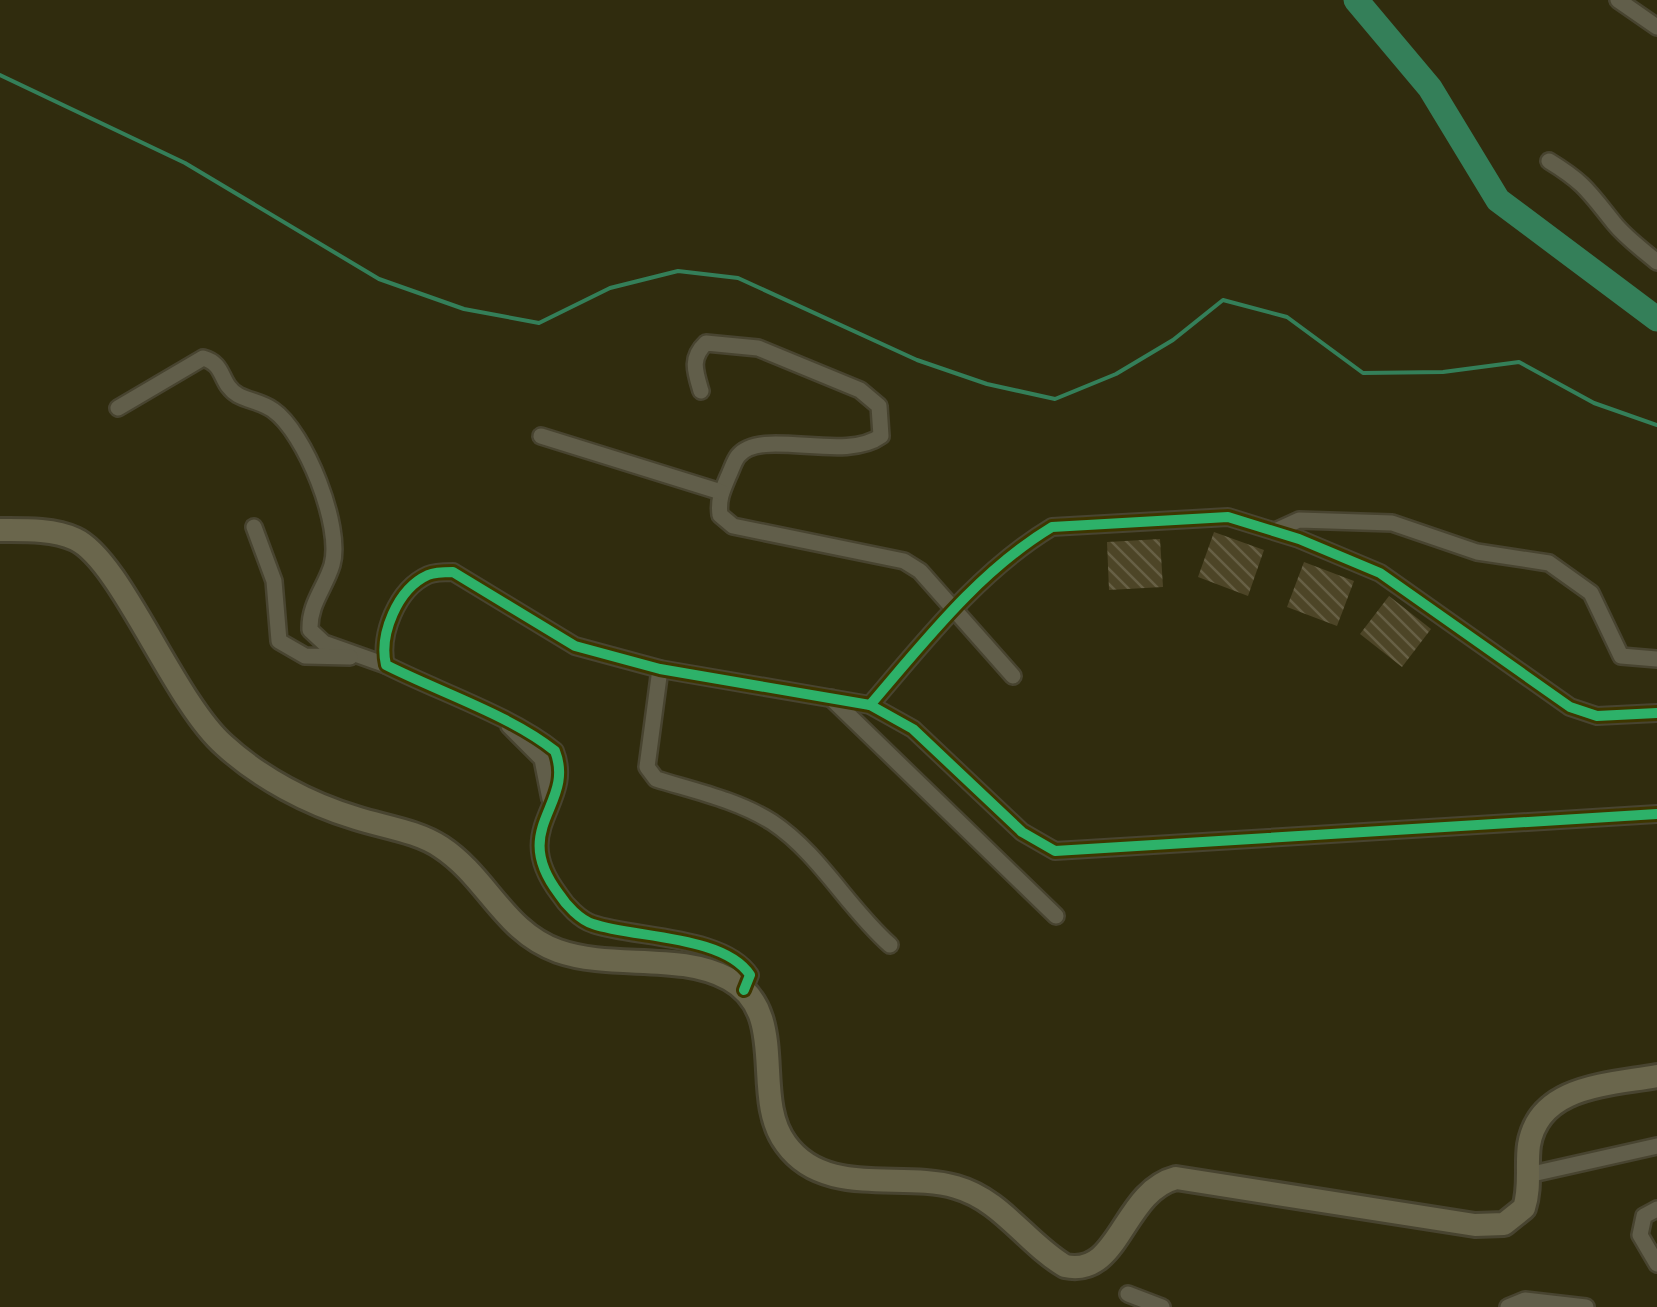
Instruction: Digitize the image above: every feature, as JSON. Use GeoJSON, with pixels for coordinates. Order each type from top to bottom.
{"type":"FeatureCollection","features":[{"type":"Feature","properties":{"kind":"main road"},"geometry":{"type":"LineString","coordinates":[[0,530],[58,534],[86,546],[109,570],[192,710],[223,745],[322,806],[440,846],[469,872],[508,920],[539,944],[577,956],[700,969],[744,990],[764,1028],[773,1115],[795,1155],[821,1172],[839,1178],[926,1182],[974,1194],[1065,1266],[1078,1269],[1099,1261],[1142,1196],[1176,1178],[1492,1226],[1504,1224],[1524,1208],[1530,1138],[1544,1110],[1556,1100],[1657,1076]]}},
{"type":"Feature","properties":{"kind":"street"},"geometry":{"type":"LineString","coordinates":[[1618,0],[1657,27]]}},
{"type":"Feature","properties":{"kind":"street"},"geometry":{"type":"LineString","coordinates":[[1549,160],[1578,178],[1597,196],[1614,224],[1657,262]]}},
{"type":"Feature","properties":{"kind":"street"},"geometry":{"type":"LineString","coordinates":[[700,391],[694,369],[696,352],[706,343],[758,348],[860,390],[880,406],[881,436],[869,445],[803,449],[762,443],[739,454],[721,492],[720,515],[734,526],[904,560],[920,570],[951,611],[1012,676]]}},
{"type":"Feature","properties":{"kind":"street"},"geometry":{"type":"LineString","coordinates":[[118,408],[202,358],[222,367],[239,396],[272,409],[286,421],[304,445],[335,545],[333,563],[309,613],[310,630],[324,642],[386,665],[506,724],[530,731],[555,751],[558,778],[536,841],[544,874],[564,902],[590,924],[667,935],[743,963],[750,974],[744,990]]}},
{"type":"Feature","properties":{"kind":"street"},"geometry":{"type":"LineString","coordinates":[[540,436],[721,492]]}},
{"type":"Feature","properties":{"kind":"street"},"geometry":{"type":"LineString","coordinates":[[870,705],[951,611],[1027,542],[1052,527],[1228,516],[1380,573],[1570,708],[1597,716],[1657,713]]}},
{"type":"Feature","properties":{"kind":"street"},"geometry":{"type":"LineString","coordinates":[[1275,532],[1299,520],[1392,523],[1478,552],[1550,562],[1591,592],[1621,656],[1657,659]]}},
{"type":"Feature","properties":{"kind":"street"},"geometry":{"type":"LineString","coordinates":[[254,526],[274,581],[279,641],[305,656],[364,658]]}},
{"type":"Feature","properties":{"kind":"street"},"geometry":{"type":"LineString","coordinates":[[386,665],[381,646],[384,629],[412,588],[429,574],[453,572],[575,646],[660,668],[870,705],[899,721],[1022,832],[1055,850],[1657,814]]}},
{"type":"Feature","properties":{"kind":"street"},"geometry":{"type":"LineString","coordinates":[[660,668],[647,767],[656,779],[741,805],[774,823],[806,851],[890,945]]}},
{"type":"Feature","properties":{"kind":"street"},"geometry":{"type":"LineString","coordinates":[[831,698],[1056,916]]}},
{"type":"Feature","properties":{"kind":"street"},"geometry":{"type":"LineString","coordinates":[[880,746],[899,721]]}},
{"type":"Feature","properties":{"kind":"street"},"geometry":{"type":"LineString","coordinates":[[1528,1175],[1657,1146]]}},
{"type":"Feature","properties":{"kind":"street"},"geometry":{"type":"LineString","coordinates":[[1657,1209],[1644,1216],[1640,1235],[1657,1264]]}},
{"type":"Feature","properties":{"kind":"street"},"geometry":{"type":"LineString","coordinates":[[1128,1294],[1162,1307]]}},
{"type":"Feature","properties":{"kind":"street"},"geometry":{"type":"LineString","coordinates":[[1508,1307],[1525,1300],[1586,1307]]}},
{"type":"Feature","properties":{"kind":"building"},"geometry":{"type":"Polygon","coordinates":[[[1214,532],[1264,550],[1248,596],[1198,577],[1214,532]]]}},
{"type":"Feature","properties":{"kind":"building"},"geometry":{"type":"Polygon","coordinates":[[[1160,539],[1163,587],[1109,590],[1107,542],[1160,539]]]}},
{"type":"Feature","properties":{"kind":"building"},"geometry":{"type":"Polygon","coordinates":[[[1304,562],[1354,581],[1337,626],[1287,607],[1304,562]]]}},
{"type":"Feature","properties":{"kind":"building"},"geometry":{"type":"Polygon","coordinates":[[[1389,596],[1431,629],[1402,667],[1360,634],[1389,596]]]}},
{"type":"Feature","properties":{"kind":"waterway"},"geometry":{"type":"LineString","coordinates":[[1356,0],[1430,88],[1498,200],[1657,319]]}},
{"type":"Feature","properties":{"kind":"waterway"},"geometry":{"type":"LineString","coordinates":[[0,75],[185,163],[379,279],[464,309],[539,323],[610,288],[678,271],[738,278],[917,360],[987,384],[1055,399],[1116,374],[1173,340],[1223,300],[1287,317],[1363,373],[1443,372],[1519,362],[1594,403],[1657,425]]}},
{"type":"Feature","properties":{"kind":"cycle path"},"geometry":{"type":"LineString","coordinates":[[870,705],[977,586],[1052,527],[1228,517],[1299,539],[1380,573],[1570,707],[1597,716],[1657,713]]}},
{"type":"Feature","properties":{"kind":"cycle path"},"geometry":{"type":"LineString","coordinates":[[744,990],[750,975],[720,952],[593,924],[565,903],[545,871],[540,851],[541,834],[557,787],[555,751],[496,715],[386,665],[388,627],[399,602],[417,582],[431,574],[453,572],[575,646],[660,669],[870,705],[913,729],[1022,832],[1055,851],[1657,814]]}}]}
